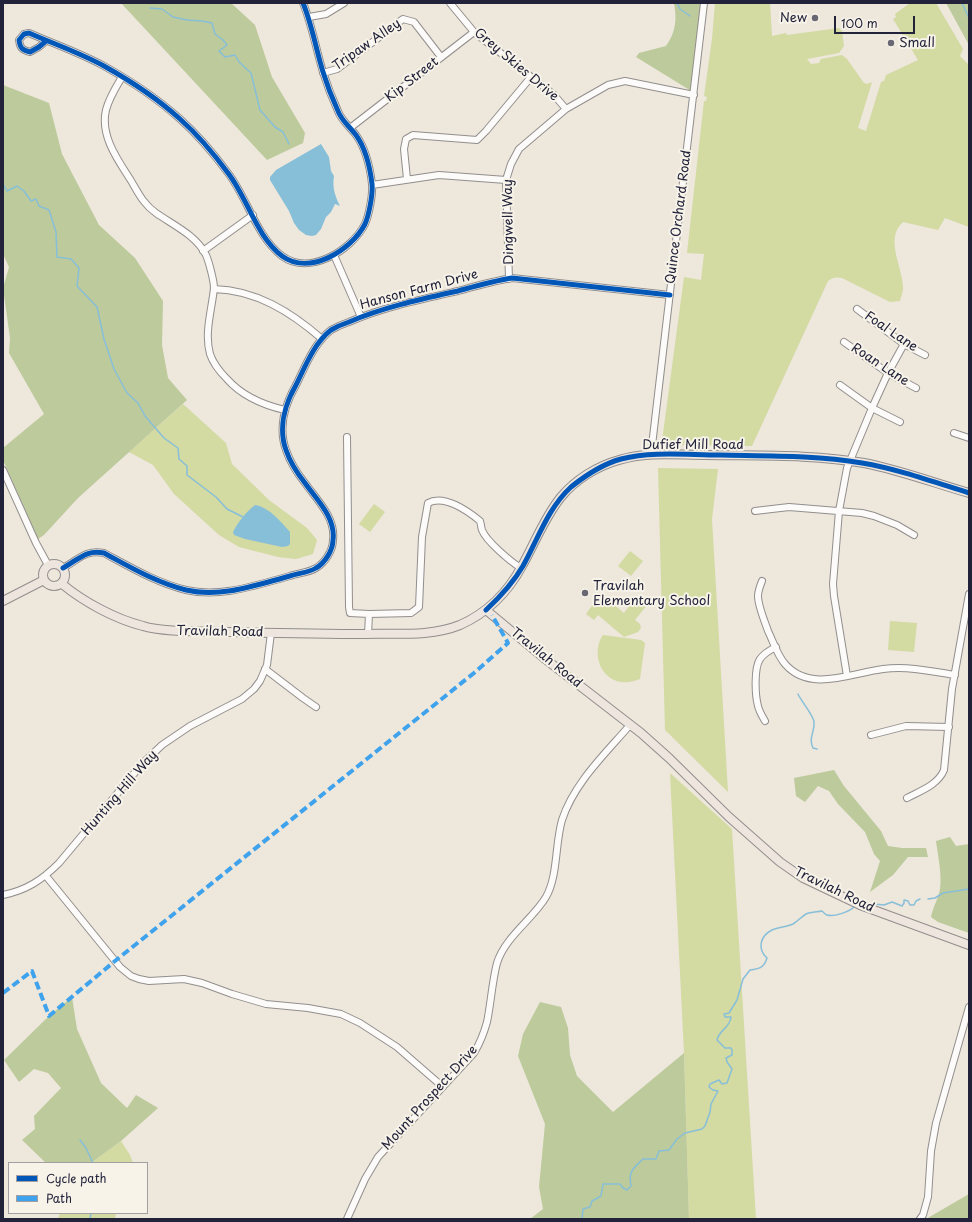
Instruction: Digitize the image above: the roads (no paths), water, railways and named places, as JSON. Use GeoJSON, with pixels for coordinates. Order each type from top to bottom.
{"type":"FeatureCollection","features":[{"type":"Feature","properties":{"kind":"main road","name":"Dufief Mill Road"},"geometry":{"type":"LineString","coordinates":[[486,610],[499,598],[514,579],[552,510],[563,495],[570,488],[598,468],[619,460],[651,454],[818,458],[875,465],[969,493]]}},
{"type":"Feature","properties":{"kind":"main road"},"geometry":{"type":"LineString","coordinates":[[57,564],[63,568],[66,578],[62,584],[52,587],[46,583],[44,580],[43,571],[48,565],[57,564]]}},
{"type":"Feature","properties":{"kind":"main road"},"geometry":{"type":"LineString","coordinates":[[3,601],[44,580]]}},
{"type":"Feature","properties":{"kind":"main road","name":"Travilah Road"},"geometry":{"type":"LineString","coordinates":[[62,584],[78,597],[126,621],[144,626],[180,631],[368,634],[424,633],[459,625],[486,610],[544,658],[630,725],[669,758],[729,818],[780,862],[803,878],[871,910],[969,945]]}},
{"type":"Feature","properties":{"kind":"street"},"geometry":{"type":"LineString","coordinates":[[46,41],[103,66],[122,77],[170,110],[197,137],[229,174],[243,195],[268,243],[283,257],[298,263],[313,263],[334,255],[356,237],[365,224],[371,200],[372,185],[365,150],[338,113],[323,73],[309,17],[303,3]]}},
{"type":"Feature","properties":{"kind":"street"},"geometry":{"type":"LineString","coordinates":[[309,17],[326,14],[344,3]]}},
{"type":"Feature","properties":{"kind":"street","name":"Grey Skies Drive"},"geometry":{"type":"LineString","coordinates":[[450,3],[474,32],[554,95],[566,108]]}},
{"type":"Feature","properties":{"kind":"street","name":"Quince Orchard Road"},"geometry":{"type":"LineString","coordinates":[[651,454],[704,3]]}},
{"type":"Feature","properties":{"kind":"street","name":"Tripaw Alley"},"geometry":{"type":"LineString","coordinates":[[323,73],[337,69],[403,19],[414,22],[441,57]]}},
{"type":"Feature","properties":{"kind":"street","name":"Kip Street"},"geometry":{"type":"LineString","coordinates":[[350,128],[474,32]]}},
{"type":"Feature","properties":{"kind":"street"},"geometry":{"type":"LineString","coordinates":[[122,77],[109,99],[106,110],[104,126],[107,137],[112,149],[145,204],[196,241],[206,255],[214,289],[211,303],[208,338],[210,355],[221,373],[235,388],[253,400],[285,410]]}},
{"type":"Feature","properties":{"kind":"street"},"geometry":{"type":"LineString","coordinates":[[407,179],[404,149],[406,139],[413,135],[477,140],[486,132],[531,77]]}},
{"type":"Feature","properties":{"kind":"street","name":"Dingwell Way"},"geometry":{"type":"LineString","coordinates":[[509,278],[506,180],[511,164],[519,149],[566,108],[608,85],[625,81],[694,95]]}},
{"type":"Feature","properties":{"kind":"street"},"geometry":{"type":"LineString","coordinates":[[372,185],[439,175],[506,180]]}},
{"type":"Feature","properties":{"kind":"street"},"geometry":{"type":"LineString","coordinates":[[203,251],[253,215]]}},
{"type":"Feature","properties":{"kind":"street"},"geometry":{"type":"LineString","coordinates":[[334,255],[361,317]]}},
{"type":"Feature","properties":{"kind":"street","name":"Hanson Farm Drive"},"geometry":{"type":"LineString","coordinates":[[63,568],[86,553],[93,551],[99,552],[169,585],[202,593],[229,591],[251,587],[308,572],[317,568],[329,553],[334,541],[334,532],[331,521],[322,506],[297,472],[286,450],[283,435],[285,410],[291,394],[315,349],[322,339],[332,330],[361,317],[422,299],[509,278],[530,279],[670,295]]}},
{"type":"Feature","properties":{"kind":"street"},"geometry":{"type":"LineString","coordinates":[[214,289],[249,294],[265,300],[299,320],[322,339]]}},
{"type":"Feature","properties":{"kind":"street","name":"Foal Lane"},"geometry":{"type":"LineString","coordinates":[[857,309],[904,344],[925,355]]}},
{"type":"Feature","properties":{"kind":"street","name":"Roan Lane"},"geometry":{"type":"LineString","coordinates":[[844,342],[888,373],[916,388]]}},
{"type":"Feature","properties":{"kind":"street"},"geometry":{"type":"LineString","coordinates":[[847,676],[834,596],[839,511],[849,461],[888,373],[904,344]]}},
{"type":"Feature","properties":{"kind":"street"},"geometry":{"type":"LineString","coordinates":[[840,385],[872,408],[900,422]]}},
{"type":"Feature","properties":{"kind":"street"},"geometry":{"type":"LineString","coordinates":[[954,433],[969,438]]}},
{"type":"Feature","properties":{"kind":"street"},"geometry":{"type":"LineString","coordinates":[[347,437],[350,613],[410,613],[419,606],[422,538],[428,503],[432,501],[439,500],[470,512],[480,521],[482,530],[488,539],[521,568]]}},
{"type":"Feature","properties":{"kind":"street"},"geometry":{"type":"LineString","coordinates":[[3,470],[36,543],[48,565]]}},
{"type":"Feature","properties":{"kind":"street"},"geometry":{"type":"LineString","coordinates":[[756,511],[789,507],[862,513],[897,525],[914,535]]}},
{"type":"Feature","properties":{"kind":"street"},"geometry":{"type":"LineString","coordinates":[[762,581],[758,601],[765,624],[784,663],[792,671],[807,678],[823,680],[882,669],[905,668],[918,668],[955,675]]}},
{"type":"Feature","properties":{"kind":"street"},"geometry":{"type":"LineString","coordinates":[[907,798],[934,784],[942,775],[945,764],[952,689],[969,594]]}},
{"type":"Feature","properties":{"kind":"street"},"geometry":{"type":"LineString","coordinates":[[368,634],[369,614]]}},
{"type":"Feature","properties":{"kind":"street","name":"Hunting Hill Way"},"geometry":{"type":"LineString","coordinates":[[3,895],[29,887],[46,876],[59,863],[142,764],[162,745],[190,726],[242,699],[254,689],[265,669],[269,654],[271,633]]}},
{"type":"Feature","properties":{"kind":"street"},"geometry":{"type":"LineString","coordinates":[[764,721],[758,705],[755,674],[756,666],[766,652],[776,647]]}},
{"type":"Feature","properties":{"kind":"street"},"geometry":{"type":"LineString","coordinates":[[265,669],[316,707]]}},
{"type":"Feature","properties":{"kind":"street","name":"Mount Prospect Drive"},"geometry":{"type":"LineString","coordinates":[[347,1219],[365,1179],[378,1157],[474,1053],[482,1039],[487,1022],[498,962],[504,949],[546,896],[553,876],[557,843],[562,821],[569,802],[582,782],[630,725]]}},
{"type":"Feature","properties":{"kind":"street"},"geometry":{"type":"LineString","coordinates":[[871,735],[906,726],[949,727]]}},
{"type":"Feature","properties":{"kind":"street"},"geometry":{"type":"LineString","coordinates":[[46,876],[120,967],[131,976],[149,981],[184,978],[202,982],[232,994],[266,1004],[308,1008],[341,1014],[360,1023],[397,1047],[444,1087]]}},
{"type":"Feature","properties":{"kind":"street"},"geometry":{"type":"LineString","coordinates":[[920,1219],[923,1215],[928,1197],[931,1151],[936,1123],[969,1006]]}},
{"type":"Feature","properties":{"kind":"water"},"geometry":{"type":"Polygon","coordinates":[[[321,144],[329,157],[331,171],[334,176],[334,191],[340,206],[335,204],[331,212],[326,217],[321,229],[316,235],[312,236],[306,235],[299,230],[294,223],[289,211],[270,180],[270,177],[276,170],[321,144]]]}},
{"type":"Feature","properties":{"kind":"water"},"geometry":{"type":"Polygon","coordinates":[[[255,505],[260,506],[270,512],[290,532],[290,544],[288,546],[282,547],[245,539],[234,535],[233,532],[240,521],[255,505]]]}},
{"type":"Feature","properties":{"kind":"waterway"},"geometry":{"type":"LineString","coordinates":[[677,3],[680,9],[690,16]]}},
{"type":"Feature","properties":{"kind":"waterway"},"geometry":{"type":"LineString","coordinates":[[962,3],[969,18]]}},
{"type":"Feature","properties":{"kind":"waterway"},"geometry":{"type":"LineString","coordinates":[[150,8],[162,9],[173,17],[212,23],[215,34],[227,45],[219,51],[225,57],[235,55],[239,62],[251,73],[260,110],[275,127],[283,132],[289,144]]}},
{"type":"Feature","properties":{"kind":"waterway"},"geometry":{"type":"LineString","coordinates":[[3,184],[7,191],[17,186],[24,191],[31,201],[36,199],[39,206],[49,210],[56,232],[57,257],[71,259],[79,268],[77,286],[97,307],[104,339],[114,369],[127,393],[138,403],[145,416],[164,438],[178,448],[179,459],[187,466],[187,475],[216,497],[227,509],[243,517]]}},
{"type":"Feature","properties":{"kind":"waterway"},"geometry":{"type":"LineString","coordinates":[[798,694],[813,719],[814,726],[811,741],[813,748],[817,749]]}},
{"type":"Feature","properties":{"kind":"waterway"},"geometry":{"type":"LineString","coordinates":[[928,899],[935,898],[943,893],[969,889]]}},
{"type":"Feature","properties":{"kind":"waterway"},"geometry":{"type":"LineString","coordinates":[[865,903],[884,905],[892,902],[902,906],[904,900],[908,901],[910,905],[914,905],[916,901],[920,899]]}},
{"type":"Feature","properties":{"kind":"waterway"},"geometry":{"type":"LineString","coordinates":[[582,1219],[583,1209],[590,1207],[592,1201],[601,1196],[603,1184],[620,1184],[627,1190],[631,1186],[630,1177],[632,1171],[643,1159],[656,1159],[659,1151],[669,1150],[677,1139],[685,1133],[702,1129],[705,1126],[711,1104],[718,1091],[709,1087],[710,1084],[719,1080],[722,1084],[727,1083],[732,1069],[726,1058],[732,1055],[731,1048],[725,1048],[717,1040],[730,1021],[731,1017],[725,1017],[724,1014],[729,1013],[737,1000],[743,979],[750,970],[761,967],[766,961],[767,958],[761,947],[761,943],[765,936],[772,930],[793,924],[808,913],[822,911],[826,915],[837,915],[854,907]]}},
{"type":"Feature","properties":{"kind":"waterway"},"geometry":{"type":"LineString","coordinates":[[80,1140],[86,1148],[93,1162]]}},
{"type":"Feature","properties":{"kind":"waterway"},"geometry":{"type":"LineString","coordinates":[[90,1219],[91,1214]]}},
{"type":"Feature","properties":{"kind":"place","name":"New"},"geometry":{"type":"Point","coordinates":[815,18]}},
{"type":"Feature","properties":{"kind":"place","name":"Small"},"geometry":{"type":"Point","coordinates":[891,43]}},
{"type":"Feature","properties":{"kind":"place","name":"Travilah Elementary School"},"geometry":{"type":"Point","coordinates":[585,593]}}]}
